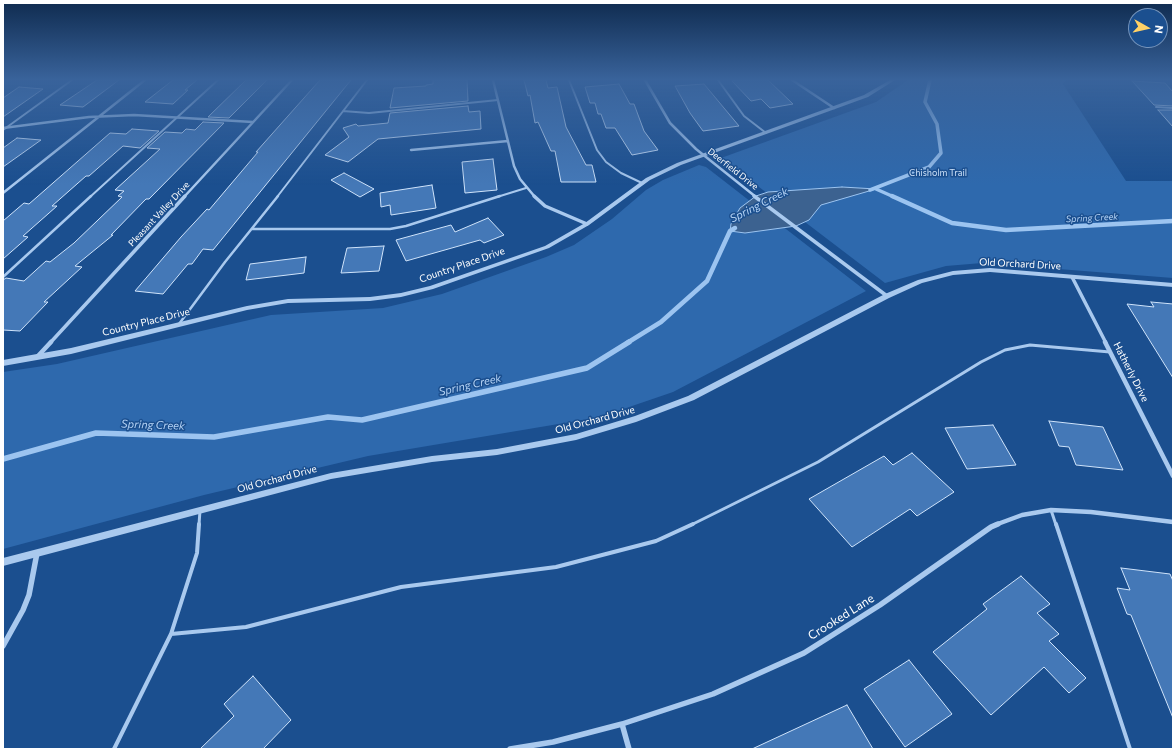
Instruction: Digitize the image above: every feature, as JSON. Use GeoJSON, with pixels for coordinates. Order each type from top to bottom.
{"type":"FeatureCollection","features":[{"type":"Feature","properties":{"kind":"street"},"geometry":{"type":"LineString","coordinates":[[3,193],[101,115]]}},
{"type":"Feature","properties":{"kind":"street"},"geometry":{"type":"LineString","coordinates":[[4,128],[99,117],[132,115]]}},
{"type":"Feature","properties":{"kind":"street"},"geometry":{"type":"LineString","coordinates":[[136,115],[252,122]]}},
{"type":"Feature","properties":{"kind":"street","name":"Pleasant Valley Drive"},"geometry":{"type":"LineString","coordinates":[[36,358],[259,115]]}},
{"type":"Feature","properties":{"kind":"street"},"geometry":{"type":"LineString","coordinates":[[502,115],[514,166],[526,188],[546,206],[587,224]]}},
{"type":"Feature","properties":{"kind":"street","name":"Deerfield Drive"},"geometry":{"type":"LineString","coordinates":[[665,115],[680,135],[703,155],[754,196],[887,296]]}},
{"type":"Feature","properties":{"kind":"street","name":"Country Place Drive"},"geometry":{"type":"LineString","coordinates":[[3,364],[36,358],[247,308],[288,301],[370,299],[401,295],[423,289],[546,247],[587,224],[642,183],[679,164],[815,115]]}},
{"type":"Feature","properties":{"kind":"street"},"geometry":{"type":"LineString","coordinates":[[410,150],[508,141]]}},
{"type":"Feature","properties":{"kind":"street","name":"Old Orchard Drive"},"geometry":{"type":"LineString","coordinates":[[3,562],[331,476],[432,459],[497,452],[576,437],[636,419],[691,398],[887,296],[920,281],[953,273],[990,270],[1173,285]]}},
{"type":"Feature","properties":{"kind":"street","name":"Hatherly Drive"},"geometry":{"type":"LineString","coordinates":[[1072,277],[1173,476]]}},
{"type":"Feature","properties":{"kind":"street","name":"Crooked Lane"},"geometry":{"type":"LineString","coordinates":[[510,749],[553,742],[622,724],[713,694],[804,653],[880,605],[991,527],[1022,515],[1051,510],[1091,512],[1173,522]]}},
{"type":"Feature","properties":{"kind":"street"},"geometry":{"type":"LineString","coordinates":[[3,646],[23,610],[29,595],[37,553]]}},
{"type":"Feature","properties":{"kind":"street"},"geometry":{"type":"LineString","coordinates":[[622,724],[629,749]]}},
{"type":"Feature","properties":{"kind":"lane"},"geometry":{"type":"LineString","coordinates":[[4,128],[22,115]]}},
{"type":"Feature","properties":{"kind":"lane"},"geometry":{"type":"LineString","coordinates":[[179,324],[225,262],[253,229],[340,115]]}},
{"type":"Feature","properties":{"kind":"lane"},"geometry":{"type":"LineString","coordinates":[[583,115],[597,150],[606,162],[642,183]]}},
{"type":"Feature","properties":{"kind":"lane"},"geometry":{"type":"LineString","coordinates":[[743,115],[766,133]]}},
{"type":"Feature","properties":{"kind":"lane"},"geometry":{"type":"LineString","coordinates":[[3,277],[177,117]]}},
{"type":"Feature","properties":{"kind":"lane"},"geometry":{"type":"LineString","coordinates":[[253,229],[390,229],[406,226],[526,188]]}},
{"type":"Feature","properties":{"kind":"lane"},"geometry":{"type":"LineString","coordinates":[[171,634],[246,627],[401,587],[556,567],[656,541],[714,515],[818,462],[981,362],[1005,350],[1030,345],[1110,352]]}},
{"type":"Feature","properties":{"kind":"lane"},"geometry":{"type":"LineString","coordinates":[[114,749],[171,634],[197,553],[200,510]]}},
{"type":"Feature","properties":{"kind":"lane"},"geometry":{"type":"LineString","coordinates":[[1051,510],[1130,749]]}},
{"type":"Feature","properties":{"kind":"green space","name":"Chisholm Trail"},"geometry":{"type":"Polygon","coordinates":[[[840,115],[1083,115],[1126,181],[1173,181],[1173,278],[982,263],[946,266],[885,283],[721,158],[840,115]]]}},
{"type":"Feature","properties":{"kind":"green space"},"geometry":{"type":"Polygon","coordinates":[[[699,165],[706,167],[866,291],[673,392],[600,417],[368,456],[204,495],[3,549],[3,372],[57,364],[271,315],[383,308],[442,294],[546,257],[574,245],[612,219],[646,190],[663,180],[699,165]]]}},
{"type":"Feature","properties":{"kind":"water"},"geometry":{"type":"Polygon","coordinates":[[[842,187],[876,189],[821,205],[809,220],[796,226],[745,233],[730,231],[731,224],[740,208],[756,196],[768,192],[842,187]]]}},
{"type":"Feature","properties":{"kind":"building"},"geometry":{"type":"Polygon","coordinates":[[[210,115],[232,115],[229,118],[208,117],[210,115]]]}},
{"type":"Feature","properties":{"kind":"building"},"geometry":{"type":"Polygon","coordinates":[[[289,115],[323,115],[213,250],[203,249],[192,264],[188,264],[163,294],[135,291],[181,237],[207,209],[209,210],[258,152],[256,152],[289,115]]]}},
{"type":"Feature","properties":{"kind":"building"},"geometry":{"type":"Polygon","coordinates":[[[390,115],[480,115],[481,129],[378,139],[348,162],[325,155],[349,137],[343,128],[356,124],[358,126],[388,123],[390,115]]]}},
{"type":"Feature","properties":{"kind":"building"},"geometry":{"type":"Polygon","coordinates":[[[534,115],[563,115],[566,127],[586,165],[592,165],[596,182],[561,182],[555,151],[551,151],[538,122],[535,123],[534,115]]]}},
{"type":"Feature","properties":{"kind":"building"},"geometry":{"type":"Polygon","coordinates":[[[601,115],[638,115],[644,131],[658,150],[632,155],[615,128],[606,128],[601,115]]]}},
{"type":"Feature","properties":{"kind":"building"},"geometry":{"type":"Polygon","coordinates":[[[692,115],[730,115],[739,126],[703,131],[692,115]]]}},
{"type":"Feature","properties":{"kind":"building"},"geometry":{"type":"Polygon","coordinates":[[[1162,115],[1173,115],[1173,127],[1162,115]]]}},
{"type":"Feature","properties":{"kind":"building"},"geometry":{"type":"Polygon","coordinates":[[[203,122],[224,123],[111,235],[113,235],[75,266],[82,267],[44,302],[48,302],[20,331],[3,330],[3,280],[6,278],[24,281],[46,261],[50,262],[74,243],[122,197],[118,196],[124,191],[115,190],[160,149],[147,148],[165,132],[182,133],[186,129],[195,130],[203,122]]]}},
{"type":"Feature","properties":{"kind":"building"},"geometry":{"type":"Polygon","coordinates":[[[132,129],[159,131],[140,148],[123,146],[89,176],[86,176],[52,206],[57,206],[23,236],[28,237],[3,259],[3,221],[24,203],[29,204],[110,133],[126,134],[132,129]]]}},
{"type":"Feature","properties":{"kind":"building"},"geometry":{"type":"Polygon","coordinates":[[[17,138],[41,140],[3,167],[3,148],[17,138]]]}},
{"type":"Feature","properties":{"kind":"building"},"geometry":{"type":"Polygon","coordinates":[[[493,159],[497,190],[465,193],[462,162],[493,159]]]}},
{"type":"Feature","properties":{"kind":"building"},"geometry":{"type":"Polygon","coordinates":[[[344,173],[374,189],[360,197],[331,180],[344,173]]]}},
{"type":"Feature","properties":{"kind":"building"},"geometry":{"type":"Polygon","coordinates":[[[432,185],[436,208],[391,215],[390,205],[381,207],[380,193],[432,185]]]}},
{"type":"Feature","properties":{"kind":"building"},"geometry":{"type":"Polygon","coordinates":[[[488,218],[504,235],[484,243],[480,240],[406,261],[396,240],[451,225],[455,232],[488,218]]]}},
{"type":"Feature","properties":{"kind":"building"},"geometry":{"type":"Polygon","coordinates":[[[384,246],[379,271],[341,273],[347,248],[384,246]]]}},
{"type":"Feature","properties":{"kind":"building"},"geometry":{"type":"Polygon","coordinates":[[[306,257],[304,273],[246,280],[250,264],[306,257]]]}},
{"type":"Feature","properties":{"kind":"building"},"geometry":{"type":"Polygon","coordinates":[[[1151,302],[1173,304],[1173,378],[1127,304],[1154,307],[1151,302]]]}},
{"type":"Feature","properties":{"kind":"building"},"geometry":{"type":"Polygon","coordinates":[[[1049,421],[1103,427],[1123,470],[1076,465],[1069,447],[1059,446],[1049,421]]]}},
{"type":"Feature","properties":{"kind":"building"},"geometry":{"type":"Polygon","coordinates":[[[993,425],[1016,465],[967,469],[945,428],[993,425]]]}},
{"type":"Feature","properties":{"kind":"building"},"geometry":{"type":"Polygon","coordinates":[[[912,453],[954,492],[917,516],[910,509],[852,547],[809,499],[884,456],[893,465],[912,453]]]}},
{"type":"Feature","properties":{"kind":"building"},"geometry":{"type":"Polygon","coordinates":[[[1121,568],[1170,574],[1173,581],[1173,718],[1131,615],[1127,614],[1117,588],[1130,590],[1121,568]]]}},
{"type":"Feature","properties":{"kind":"building"},"geometry":{"type":"Polygon","coordinates":[[[1021,576],[1050,604],[1037,613],[1059,634],[1049,641],[1086,678],[1069,693],[1044,667],[991,715],[933,652],[987,609],[983,604],[1021,576]]]}},
{"type":"Feature","properties":{"kind":"building"},"geometry":{"type":"Polygon","coordinates":[[[909,660],[952,714],[905,747],[864,689],[909,660]]]}},
{"type":"Feature","properties":{"kind":"building"},"geometry":{"type":"Polygon","coordinates":[[[253,676],[291,720],[263,749],[200,749],[234,716],[224,704],[253,676]]]}},
{"type":"Feature","properties":{"kind":"building"},"geometry":{"type":"Polygon","coordinates":[[[847,705],[873,749],[752,749],[847,705]]]}},
{"type":"Feature","properties":{"kind":"waterway","name":"Spring Creek"},"geometry":{"type":"LineString","coordinates":[[870,190],[929,167],[941,153],[937,124],[932,115]]}},
{"type":"Feature","properties":{"kind":"waterway","name":"Spring Creek"},"geometry":{"type":"LineString","coordinates":[[876,189],[894,197]]}},
{"type":"Feature","properties":{"kind":"waterway","name":"Spring Creek"},"geometry":{"type":"LineString","coordinates":[[892,196],[952,223],[1006,230],[1173,221]]}},
{"type":"Feature","properties":{"kind":"waterway","name":"Spring Creek"},"geometry":{"type":"LineString","coordinates":[[627,343],[661,322],[707,281],[730,231],[735,228]]}},
{"type":"Feature","properties":{"kind":"waterway","name":"Spring Creek"},"geometry":{"type":"LineString","coordinates":[[3,459],[96,433],[214,437],[328,417],[362,420],[587,368],[629,342]]}}]}
